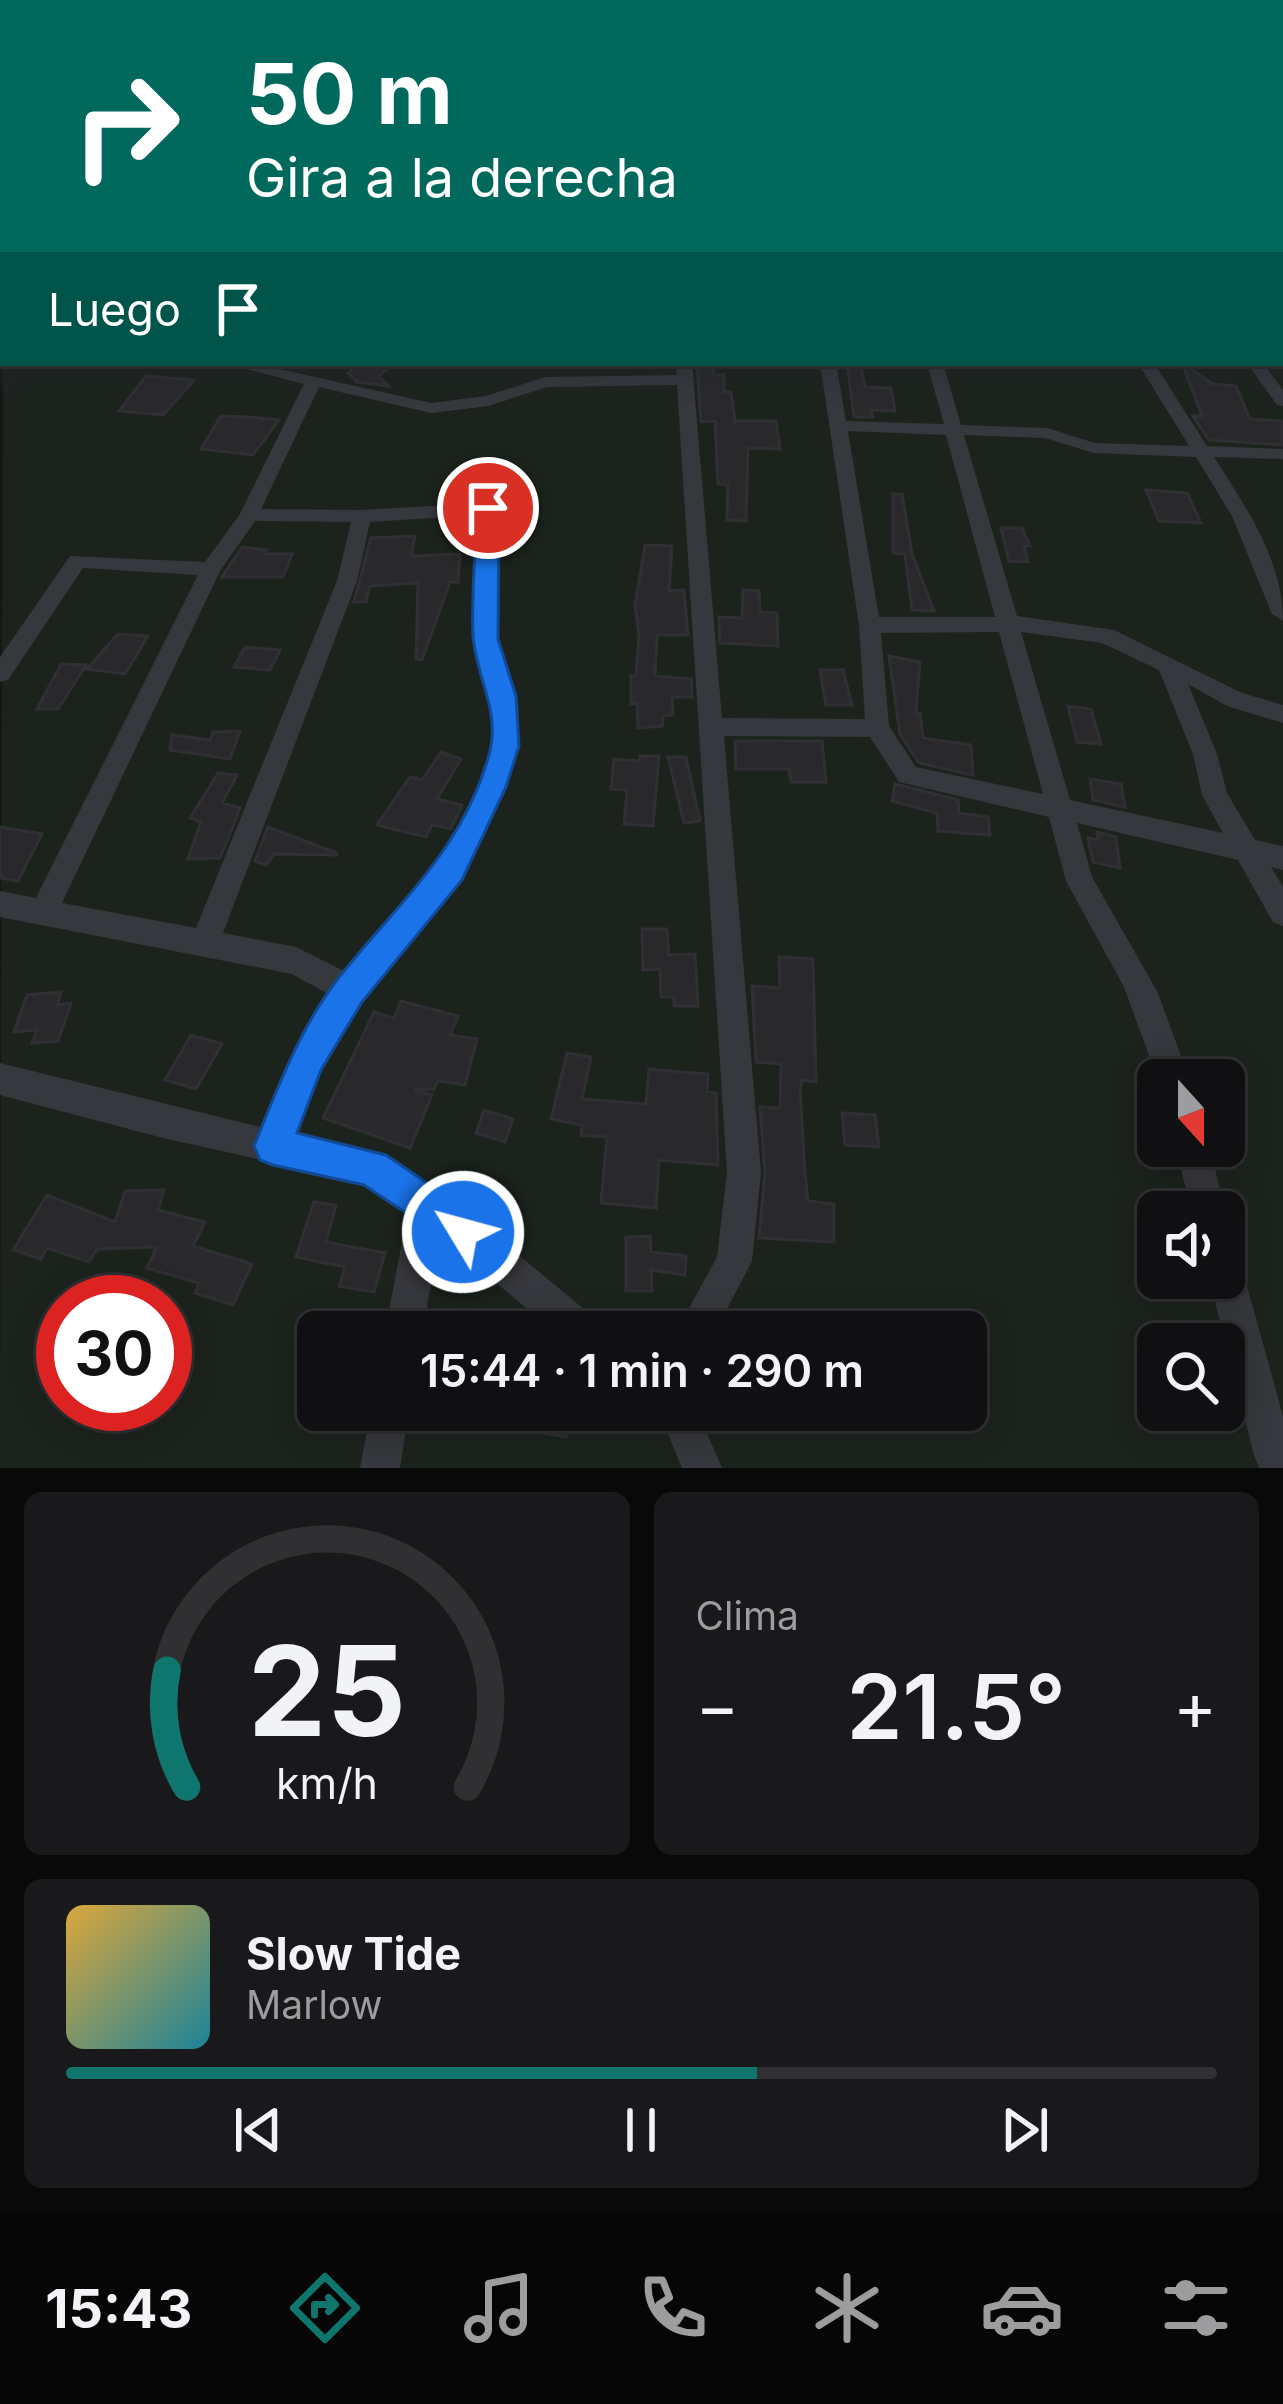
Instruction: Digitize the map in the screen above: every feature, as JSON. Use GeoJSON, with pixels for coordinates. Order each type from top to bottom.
{"type":"FeatureCollection","features":[{"type":"Feature","properties":{"kind":"street"},"geometry":{"type":"LineString","coordinates":[[247,366],[312,384],[444,408],[488,401],[545,382],[685,371],[744,1173],[734,1261],[707,1311]]}},
{"type":"Feature","properties":{"kind":"street"},"geometry":{"type":"LineString","coordinates":[[829,366],[870,626],[877,728],[908,775],[1063,813],[1283,858]]}},
{"type":"Feature","properties":{"kind":"street"},"geometry":{"type":"LineString","coordinates":[[936,366],[1080,881],[1124,951],[1168,1059]]}},
{"type":"Feature","properties":{"kind":"street"},"geometry":{"type":"LineString","coordinates":[[1148,366],[1242,516],[1283,614]]}},
{"type":"Feature","properties":{"kind":"street"},"geometry":{"type":"LineString","coordinates":[[1257,366],[1283,401]]}},
{"type":"Feature","properties":{"kind":"street"},"geometry":{"type":"LineString","coordinates":[[42,915],[211,569],[249,515],[312,384]]}},
{"type":"Feature","properties":{"kind":"street"},"geometry":{"type":"LineString","coordinates":[[839,426],[1047,433],[1094,448],[1283,454]]}},
{"type":"Feature","properties":{"kind":"street"},"geometry":{"type":"LineString","coordinates":[[249,515],[362,516],[524,507]]}},
{"type":"Feature","properties":{"kind":"street"},"geometry":{"type":"LineString","coordinates":[[273,1146],[307,1060],[350,990],[452,871],[505,746],[503,696],[485,639],[488,508]]}},
{"type":"Feature","properties":{"kind":"street"},"geometry":{"type":"LineString","coordinates":[[204,945],[347,581],[362,516]]}},
{"type":"Feature","properties":{"kind":"street"},"geometry":{"type":"LineString","coordinates":[[0,674],[76,561],[211,569]]}},
{"type":"Feature","properties":{"kind":"street"},"geometry":{"type":"LineString","coordinates":[[870,626],[1010,624],[1106,637],[1234,700],[1283,714]]}},
{"type":"Feature","properties":{"kind":"street"},"geometry":{"type":"LineString","coordinates":[[1168,664],[1205,754],[1215,795],[1283,913]]}},
{"type":"Feature","properties":{"kind":"street"},"geometry":{"type":"LineString","coordinates":[[711,727],[877,728]]}},
{"type":"Feature","properties":{"kind":"street"},"geometry":{"type":"LineString","coordinates":[[0,904],[296,962],[350,990]]}},
{"type":"Feature","properties":{"kind":"street"},"geometry":{"type":"LineString","coordinates":[[0,1079],[373,1168],[428,1203],[558,1311]]}},
{"type":"Feature","properties":{"kind":"street"},"geometry":{"type":"LineString","coordinates":[[408,1311],[428,1203]]}},
{"type":"Feature","properties":{"kind":"street"},"geometry":{"type":"LineString","coordinates":[[1232,1299],[1274,1455]]}},
{"type":"Feature","properties":{"kind":"street"},"geometry":{"type":"LineString","coordinates":[[380,1468],[386,1431]]}},
{"type":"Feature","properties":{"kind":"street"},"geometry":{"type":"LineString","coordinates":[[686,1431],[702,1468]]}},
{"type":"Feature","properties":{"kind":"shaded area"},"geometry":{"type":"Polygon","coordinates":[[[3,366],[1283,366],[1283,1468],[0,1468],[3,366]]]}},
{"type":"Feature","properties":{"kind":"building"},"geometry":{"type":"Polygon","coordinates":[[[356,366],[389,367],[379,376],[388,386],[357,382],[348,373],[356,366]]]}},
{"type":"Feature","properties":{"kind":"building"},"geometry":{"type":"Polygon","coordinates":[[[697,366],[714,366],[713,375],[724,375],[724,392],[731,392],[735,421],[776,421],[780,449],[748,448],[746,521],[727,520],[728,485],[718,484],[715,421],[701,422],[697,366]]]}},
{"type":"Feature","properties":{"kind":"building"},"geometry":{"type":"Polygon","coordinates":[[[847,366],[861,366],[865,387],[891,388],[895,411],[871,410],[873,417],[854,417],[847,366]]]}},
{"type":"Feature","properties":{"kind":"building"},"geometry":{"type":"Polygon","coordinates":[[[1183,366],[1213,384],[1236,386],[1250,419],[1283,421],[1283,445],[1209,440],[1193,416],[1202,416],[1183,366]]]}},
{"type":"Feature","properties":{"kind":"building"},"geometry":{"type":"Polygon","coordinates":[[[146,376],[194,380],[163,415],[119,411],[146,376]]]}},
{"type":"Feature","properties":{"kind":"building"},"geometry":{"type":"Polygon","coordinates":[[[221,416],[279,420],[253,455],[201,449],[221,416]]]}},
{"type":"Feature","properties":{"kind":"building"},"geometry":{"type":"Polygon","coordinates":[[[1146,490],[1187,493],[1201,523],[1159,521],[1146,490]]]}},
{"type":"Feature","properties":{"kind":"building"},"geometry":{"type":"Polygon","coordinates":[[[893,494],[902,494],[912,554],[934,611],[912,610],[905,554],[893,553],[893,494]]]}},
{"type":"Feature","properties":{"kind":"building"},"geometry":{"type":"Polygon","coordinates":[[[1001,528],[1022,528],[1030,546],[1024,546],[1028,562],[1009,561],[1001,528]]]}},
{"type":"Feature","properties":{"kind":"building"},"geometry":{"type":"Polygon","coordinates":[[[415,536],[411,556],[460,554],[458,582],[450,582],[422,660],[416,659],[418,583],[370,586],[366,602],[354,602],[371,538],[415,536]]]}},
{"type":"Feature","properties":{"kind":"building"},"geometry":{"type":"Polygon","coordinates":[[[645,545],[672,546],[669,591],[684,590],[688,635],[657,635],[655,676],[691,679],[692,697],[672,697],[673,715],[663,716],[662,726],[638,728],[637,703],[631,704],[631,676],[636,676],[635,605],[645,545]]]}},
{"type":"Feature","properties":{"kind":"building"},"geometry":{"type":"Polygon","coordinates":[[[242,547],[267,550],[265,554],[292,554],[283,577],[222,577],[242,547]]]}},
{"type":"Feature","properties":{"kind":"building"},"geometry":{"type":"Polygon","coordinates":[[[743,590],[759,591],[760,612],[777,613],[778,646],[720,643],[719,617],[742,618],[743,590]]]}},
{"type":"Feature","properties":{"kind":"building"},"geometry":{"type":"Polygon","coordinates":[[[118,634],[148,636],[125,674],[87,669],[118,634]]]}},
{"type":"Feature","properties":{"kind":"building"},"geometry":{"type":"Polygon","coordinates":[[[245,647],[280,650],[270,670],[234,667],[245,647]]]}},
{"type":"Feature","properties":{"kind":"building"},"geometry":{"type":"Polygon","coordinates":[[[889,656],[920,662],[916,713],[920,713],[923,738],[971,745],[973,775],[919,763],[900,734],[889,656]]]}},
{"type":"Feature","properties":{"kind":"building"},"geometry":{"type":"Polygon","coordinates":[[[61,664],[86,665],[58,709],[37,709],[61,664]]]}},
{"type":"Feature","properties":{"kind":"building"},"geometry":{"type":"Polygon","coordinates":[[[820,670],[843,670],[852,705],[826,705],[820,670]]]}},
{"type":"Feature","properties":{"kind":"building"},"geometry":{"type":"Polygon","coordinates":[[[1068,706],[1091,709],[1101,744],[1077,742],[1068,706]]]}},
{"type":"Feature","properties":{"kind":"building"},"geometry":{"type":"Polygon","coordinates":[[[240,731],[230,759],[170,750],[172,735],[210,740],[213,732],[240,731]]]}},
{"type":"Feature","properties":{"kind":"building"},"geometry":{"type":"Polygon","coordinates":[[[735,741],[822,741],[826,782],[791,782],[789,769],[736,769],[735,741]]]}},
{"type":"Feature","properties":{"kind":"building"},"geometry":{"type":"Polygon","coordinates":[[[441,752],[461,759],[437,799],[462,805],[451,829],[432,825],[426,837],[377,825],[410,777],[422,780],[441,752]]]}},
{"type":"Feature","properties":{"kind":"building"},"geometry":{"type":"Polygon","coordinates":[[[640,756],[659,756],[653,826],[624,824],[627,790],[611,789],[614,759],[640,761],[640,756]]]}},
{"type":"Feature","properties":{"kind":"building"},"geometry":{"type":"Polygon","coordinates":[[[668,757],[686,757],[700,821],[684,823],[668,757]]]}},
{"type":"Feature","properties":{"kind":"building"},"geometry":{"type":"Polygon","coordinates":[[[218,773],[237,775],[222,803],[240,808],[220,858],[188,859],[201,822],[190,818],[218,773]]]}},
{"type":"Feature","properties":{"kind":"building"},"geometry":{"type":"Polygon","coordinates":[[[1090,779],[1121,784],[1125,807],[1093,800],[1090,779]]]}},
{"type":"Feature","properties":{"kind":"building"},"geometry":{"type":"Polygon","coordinates":[[[895,784],[958,800],[959,813],[988,817],[990,835],[938,831],[937,813],[892,801],[895,784]]]}},
{"type":"Feature","properties":{"kind":"building"},"geometry":{"type":"Polygon","coordinates":[[[0,827],[42,834],[18,881],[0,878],[0,827]]]}},
{"type":"Feature","properties":{"kind":"building"},"geometry":{"type":"Polygon","coordinates":[[[268,827],[337,855],[274,854],[266,865],[255,861],[268,827]]]}},
{"type":"Feature","properties":{"kind":"building"},"geometry":{"type":"Polygon","coordinates":[[[1097,832],[1116,837],[1120,868],[1093,862],[1088,838],[1098,840],[1097,832]]]}},
{"type":"Feature","properties":{"kind":"building"},"geometry":{"type":"Polygon","coordinates":[[[642,929],[667,929],[669,955],[695,954],[698,1006],[674,1006],[674,997],[661,997],[660,969],[643,970],[642,929]]]}},
{"type":"Feature","properties":{"kind":"building"},"geometry":{"type":"Polygon","coordinates":[[[779,957],[813,959],[816,1082],[802,1080],[800,1089],[805,1174],[808,1201],[834,1204],[834,1242],[759,1238],[765,1173],[760,1107],[780,1108],[781,1064],[756,1062],[752,986],[780,988],[779,957]]]}},
{"type":"Feature","properties":{"kind":"building"},"geometry":{"type":"Polygon","coordinates":[[[61,992],[57,1005],[71,1003],[58,1041],[32,1043],[37,1030],[14,1032],[27,995],[61,992]]]}},
{"type":"Feature","properties":{"kind":"building"},"geometry":{"type":"Polygon","coordinates":[[[401,1001],[458,1016],[450,1035],[477,1039],[465,1085],[438,1081],[434,1089],[414,1090],[432,1095],[410,1148],[323,1118],[374,1012],[394,1018],[401,1001]]]}},
{"type":"Feature","properties":{"kind":"building"},"geometry":{"type":"Polygon","coordinates":[[[191,1035],[222,1044],[196,1089],[165,1080],[191,1035]]]}},
{"type":"Feature","properties":{"kind":"building"},"geometry":{"type":"Polygon","coordinates":[[[567,1053],[591,1057],[582,1099],[646,1104],[649,1069],[708,1074],[707,1092],[716,1093],[718,1165],[659,1160],[656,1208],[601,1203],[607,1137],[581,1135],[582,1125],[551,1119],[567,1053]]]}},
{"type":"Feature","properties":{"kind":"building"},"geometry":{"type":"Polygon","coordinates":[[[484,1110],[513,1119],[505,1142],[476,1133],[484,1110]]]}},
{"type":"Feature","properties":{"kind":"building"},"geometry":{"type":"Polygon","coordinates":[[[842,1113],[875,1115],[879,1147],[845,1145],[842,1113]]]}},
{"type":"Feature","properties":{"kind":"building"},"geometry":{"type":"Polygon","coordinates":[[[164,1190],[158,1210],[205,1222],[193,1246],[252,1264],[233,1305],[195,1293],[199,1283],[192,1281],[192,1275],[147,1268],[157,1247],[97,1249],[89,1262],[47,1248],[41,1259],[13,1250],[47,1195],[115,1222],[125,1191],[164,1190]]]}},
{"type":"Feature","properties":{"kind":"building"},"geometry":{"type":"Polygon","coordinates":[[[314,1202],[336,1205],[326,1242],[385,1253],[374,1292],[339,1286],[345,1267],[296,1257],[314,1202]]]}},
{"type":"Feature","properties":{"kind":"building"},"geometry":{"type":"Polygon","coordinates":[[[650,1236],[651,1252],[686,1256],[685,1275],[651,1270],[652,1291],[626,1291],[626,1237],[650,1236]]]}},
{"type":"Feature","properties":{"kind":"building"},"geometry":{"type":"Polygon","coordinates":[[[531,1431],[567,1431],[566,1437],[531,1431]]]}},
{"type":"Feature","properties":{"kind":"route"},"geometry":{"type":"LineString","coordinates":[[463,1232],[373,1168],[273,1146],[307,1060],[350,990],[452,871],[492,787],[505,746],[503,696],[485,639],[488,508]]}}]}
